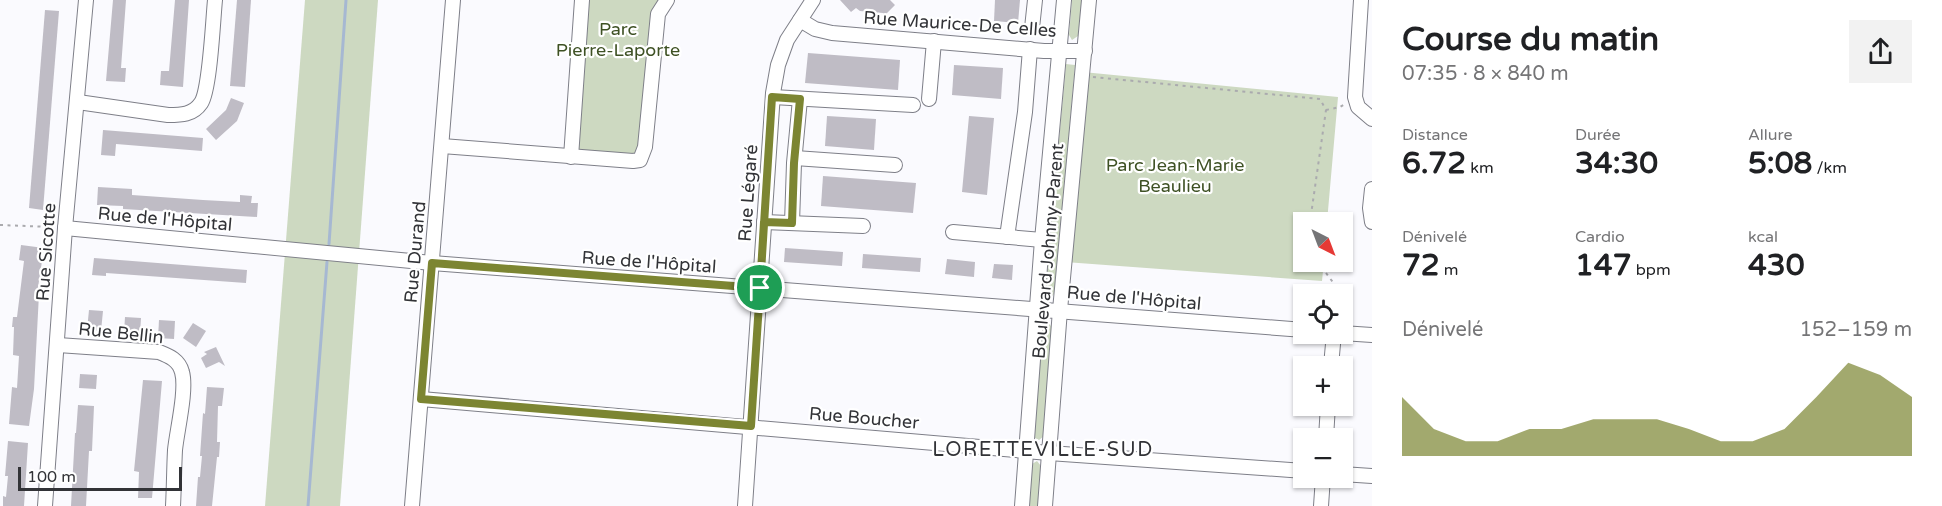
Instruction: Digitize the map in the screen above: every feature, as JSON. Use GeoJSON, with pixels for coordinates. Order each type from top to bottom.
{"type":"FeatureCollection","features":[{"type":"Feature","properties":{"kind":"street","name":"Rue Sicotte"},"geometry":{"type":"LineString","coordinates":[[45,506],[65,228],[86,0]]}},
{"type":"Feature","properties":{"kind":"street"},"geometry":{"type":"LineString","coordinates":[[78,102],[168,115],[182,115],[193,111],[202,102],[206,88],[215,0]]}},
{"type":"Feature","properties":{"kind":"street","name":"Rue Durand"},"geometry":{"type":"LineString","coordinates":[[412,506],[453,0]]}},
{"type":"Feature","properties":{"kind":"street"},"geometry":{"type":"LineString","coordinates":[[570,157],[582,0]]}},
{"type":"Feature","properties":{"kind":"street"},"geometry":{"type":"LineString","coordinates":[[442,146],[570,157],[640,160],[644,154],[658,14],[667,0]]}},
{"type":"Feature","properties":{"kind":"street","name":"Rue Légaré"},"geometry":{"type":"LineString","coordinates":[[745,506],[772,97],[787,40],[813,0]]}},
{"type":"Feature","properties":{"kind":"street"},"geometry":{"type":"LineString","coordinates":[[1032,28],[1035,0]]}},
{"type":"Feature","properties":{"kind":"street","name":"Boulevard Johnny-Parent"},"geometry":{"type":"LineString","coordinates":[[1022,506],[1042,240],[1064,0]]}},
{"type":"Feature","properties":{"kind":"street","name":"Boulevard Johnny-Parent"},"geometry":{"type":"LineString","coordinates":[[1045,506],[1060,310],[1089,0]]}},
{"type":"Feature","properties":{"kind":"street"},"geometry":{"type":"LineString","coordinates":[[1361,0],[1354,97],[1358,107],[1372,119]]}},
{"type":"Feature","properties":{"kind":"street","name":"Rue Maurice-De Celles"},"geometry":{"type":"LineString","coordinates":[[800,20],[815,29],[832,33],[1030,49],[1084,51]]}},
{"type":"Feature","properties":{"kind":"street"},"geometry":{"type":"LineString","coordinates":[[929,99],[934,41]]}},
{"type":"Feature","properties":{"kind":"street"},"geometry":{"type":"LineString","coordinates":[[1006,237],[1024,112],[1030,49]]}},
{"type":"Feature","properties":{"kind":"street"},"geometry":{"type":"LineString","coordinates":[[772,97],[913,105]]}},
{"type":"Feature","properties":{"kind":"street"},"geometry":{"type":"LineString","coordinates":[[792,223],[800,99]]}},
{"type":"Feature","properties":{"kind":"street"},"geometry":{"type":"LineString","coordinates":[[768,162],[795,160],[895,165]]}},
{"type":"Feature","properties":{"kind":"street"},"geometry":{"type":"LineString","coordinates":[[1372,189],[1370,208],[1372,222]]}},
{"type":"Feature","properties":{"kind":"street"},"geometry":{"type":"LineString","coordinates":[[764,222],[863,226]]}},
{"type":"Feature","properties":{"kind":"street","name":"Rue de l'Hôpital"},"geometry":{"type":"LineString","coordinates":[[65,228],[432,263],[1293,329]]}},
{"type":"Feature","properties":{"kind":"street"},"geometry":{"type":"LineString","coordinates":[[953,232],[1042,240]]}},
{"type":"Feature","properties":{"kind":"street"},"geometry":{"type":"LineString","coordinates":[[1353,334],[1372,335]]}},
{"type":"Feature","properties":{"kind":"street","name":"Rue Bellin"},"geometry":{"type":"LineString","coordinates":[[58,345],[159,352],[170,356],[178,363],[182,371],[183,383],[175,452],[173,506]]}},
{"type":"Feature","properties":{"kind":"street","name":"Rue Boucher"},"geometry":{"type":"LineString","coordinates":[[421,399],[1049,453],[1293,470]]}},
{"type":"Feature","properties":{"kind":"street"},"geometry":{"type":"LineString","coordinates":[[1353,475],[1372,476]]}},
{"type":"Feature","properties":{"kind":"street"},"geometry":{"type":"LineString","coordinates":[[1321,506],[1322,488]]}},
{"type":"Feature","properties":{"kind":"path"},"geometry":{"type":"LineString","coordinates":[[1083,76],[1320,99],[1326,110],[1311,212]]}},
{"type":"Feature","properties":{"kind":"path"},"geometry":{"type":"LineString","coordinates":[[1326,110],[1340,107],[1354,97]]}},
{"type":"Feature","properties":{"kind":"path"},"geometry":{"type":"LineString","coordinates":[[0,225],[65,228]]}},
{"type":"Feature","properties":{"kind":"green space"},"geometry":{"type":"Polygon","coordinates":[[[305,0],[378,0],[340,506],[265,506],[305,0]]]}},
{"type":"Feature","properties":{"kind":"green space","name":"Parc Pierre-Laporte"},"geometry":{"type":"Polygon","coordinates":[[[582,0],[667,0],[658,14],[644,154],[571,157],[582,0]]]}},
{"type":"Feature","properties":{"kind":"green space"},"geometry":{"type":"Polygon","coordinates":[[[1072,0],[1082,0],[1078,36],[1072,40],[1069,35],[1072,0]]]}},
{"type":"Feature","properties":{"kind":"green space"},"geometry":{"type":"Polygon","coordinates":[[[1066,64],[1075,65],[1055,293],[1048,297],[1045,292],[1066,64]]]}},
{"type":"Feature","properties":{"kind":"green space","name":"Parc Jean-Marie Beaulieu"},"geometry":{"type":"Polygon","coordinates":[[[1083,72],[1338,97],[1328,212],[1293,212],[1293,272],[1323,272],[1322,281],[1065,262],[1083,72]]]}},
{"type":"Feature","properties":{"kind":"green space"},"geometry":{"type":"Polygon","coordinates":[[[1046,322],[1052,328],[1044,436],[1039,440],[1033,437],[1042,325],[1046,322]]]}},
{"type":"Feature","properties":{"kind":"green space"},"geometry":{"type":"Polygon","coordinates":[[[1037,461],[1041,466],[1038,506],[1029,506],[1032,464],[1037,461]]]}},
{"type":"Feature","properties":{"kind":"building"},"geometry":{"type":"Polygon","coordinates":[[[113,0],[126,0],[121,68],[126,68],[125,82],[106,81],[113,0]]]}},
{"type":"Feature","properties":{"kind":"building"},"geometry":{"type":"Polygon","coordinates":[[[175,0],[189,0],[183,87],[160,85],[161,71],[169,71],[175,0]]]}},
{"type":"Feature","properties":{"kind":"building"},"geometry":{"type":"Polygon","coordinates":[[[237,0],[251,0],[245,87],[230,86],[237,0]]]}},
{"type":"Feature","properties":{"kind":"building"},"geometry":{"type":"Polygon","coordinates":[[[840,0],[890,0],[895,5],[885,15],[860,11],[856,8],[851,12],[840,0]]]}},
{"type":"Feature","properties":{"kind":"building"},"geometry":{"type":"Polygon","coordinates":[[[995,0],[1020,0],[1018,23],[994,21],[995,0]]]}},
{"type":"Feature","properties":{"kind":"building"},"geometry":{"type":"Polygon","coordinates":[[[45,10],[59,11],[43,210],[29,208],[45,10]]]}},
{"type":"Feature","properties":{"kind":"building"},"geometry":{"type":"Polygon","coordinates":[[[808,53],[900,60],[898,90],[805,83],[808,53]]]}},
{"type":"Feature","properties":{"kind":"building"},"geometry":{"type":"Polygon","coordinates":[[[954,65],[1003,68],[1001,99],[952,95],[954,65]]]}},
{"type":"Feature","properties":{"kind":"building"},"geometry":{"type":"Polygon","coordinates":[[[231,98],[244,103],[237,121],[216,140],[206,129],[226,110],[231,98]]]}},
{"type":"Feature","properties":{"kind":"building"},"geometry":{"type":"Polygon","coordinates":[[[827,116],[876,119],[874,150],[825,146],[827,116]]]}},
{"type":"Feature","properties":{"kind":"building"},"geometry":{"type":"Polygon","coordinates":[[[969,116],[994,118],[987,195],[962,192],[969,116]]]}},
{"type":"Feature","properties":{"kind":"building"},"geometry":{"type":"Polygon","coordinates":[[[103,130],[203,138],[202,151],[116,144],[115,156],[101,155],[103,130]]]}},
{"type":"Feature","properties":{"kind":"building"},"geometry":{"type":"Polygon","coordinates":[[[823,176],[916,183],[913,213],[821,206],[823,176]]]}},
{"type":"Feature","properties":{"kind":"building"},"geometry":{"type":"Polygon","coordinates":[[[98,187],[132,189],[132,195],[203,200],[240,202],[240,195],[252,196],[251,203],[258,203],[257,217],[123,209],[123,206],[97,205],[98,187]]]}},
{"type":"Feature","properties":{"kind":"building"},"geometry":{"type":"Polygon","coordinates":[[[21,245],[44,248],[37,294],[39,294],[34,389],[29,426],[9,424],[12,387],[17,388],[19,356],[13,355],[14,327],[12,327],[13,317],[17,317],[24,261],[19,260],[21,245]]]}},
{"type":"Feature","properties":{"kind":"building"},"geometry":{"type":"Polygon","coordinates":[[[785,248],[843,252],[842,266],[784,262],[785,248]]]}},
{"type":"Feature","properties":{"kind":"building"},"geometry":{"type":"Polygon","coordinates":[[[863,254],[921,258],[920,272],[862,268],[863,254]]]}},
{"type":"Feature","properties":{"kind":"building"},"geometry":{"type":"Polygon","coordinates":[[[94,258],[247,270],[246,283],[106,273],[106,276],[92,275],[94,258]]]}},
{"type":"Feature","properties":{"kind":"building"},"geometry":{"type":"Polygon","coordinates":[[[947,259],[975,262],[974,277],[945,274],[947,259]]]}},
{"type":"Feature","properties":{"kind":"building"},"geometry":{"type":"Polygon","coordinates":[[[994,264],[1013,265],[1012,280],[992,278],[994,264]]]}},
{"type":"Feature","properties":{"kind":"building"},"geometry":{"type":"Polygon","coordinates":[[[89,310],[103,311],[101,331],[87,330],[89,310]]]}},
{"type":"Feature","properties":{"kind":"building"},"geometry":{"type":"Polygon","coordinates":[[[125,317],[141,318],[140,333],[124,332],[125,317]]]}},
{"type":"Feature","properties":{"kind":"building"},"geometry":{"type":"Polygon","coordinates":[[[159,320],[175,321],[174,339],[158,338],[159,320]]]}},
{"type":"Feature","properties":{"kind":"building"},"geometry":{"type":"Polygon","coordinates":[[[193,323],[206,331],[196,347],[183,338],[193,323]]]}},
{"type":"Feature","properties":{"kind":"building"},"geometry":{"type":"Polygon","coordinates":[[[216,347],[225,366],[219,362],[206,368],[201,358],[207,354],[204,352],[216,347]]]}},
{"type":"Feature","properties":{"kind":"building"},"geometry":{"type":"Polygon","coordinates":[[[80,374],[97,375],[96,389],[79,388],[80,374]]]}},
{"type":"Feature","properties":{"kind":"building"},"geometry":{"type":"Polygon","coordinates":[[[143,380],[162,381],[152,498],[138,498],[139,472],[134,471],[143,380]]]}},
{"type":"Feature","properties":{"kind":"building"},"geometry":{"type":"Polygon","coordinates":[[[207,387],[224,388],[222,406],[218,406],[219,457],[217,457],[212,506],[196,506],[202,456],[200,456],[203,413],[205,414],[207,387]]]}},
{"type":"Feature","properties":{"kind":"building"},"geometry":{"type":"Polygon","coordinates":[[[78,405],[94,406],[86,506],[71,506],[78,405]]]}},
{"type":"Feature","properties":{"kind":"building"},"geometry":{"type":"Polygon","coordinates":[[[8,441],[28,443],[24,506],[3,506],[8,476],[5,476],[8,441]]]}},
{"type":"Feature","properties":{"kind":"waterway"},"geometry":{"type":"LineString","coordinates":[[329,244],[346,0]]}},
{"type":"Feature","properties":{"kind":"waterway"},"geometry":{"type":"LineString","coordinates":[[308,506],[327,262]]}},
{"type":"Feature","properties":{"kind":"district","name":"LORETTEVILLE-SUD"},"geometry":{"type":"Point","coordinates":[1043,449]}},
{"type":"Feature","properties":{"kind":"route"},"geometry":{"type":"LineString","coordinates":[[760,288],[751,426],[421,399],[432,263],[760,288],[764,222],[792,223],[794,163],[800,99],[772,97],[760,288]]}}]}
